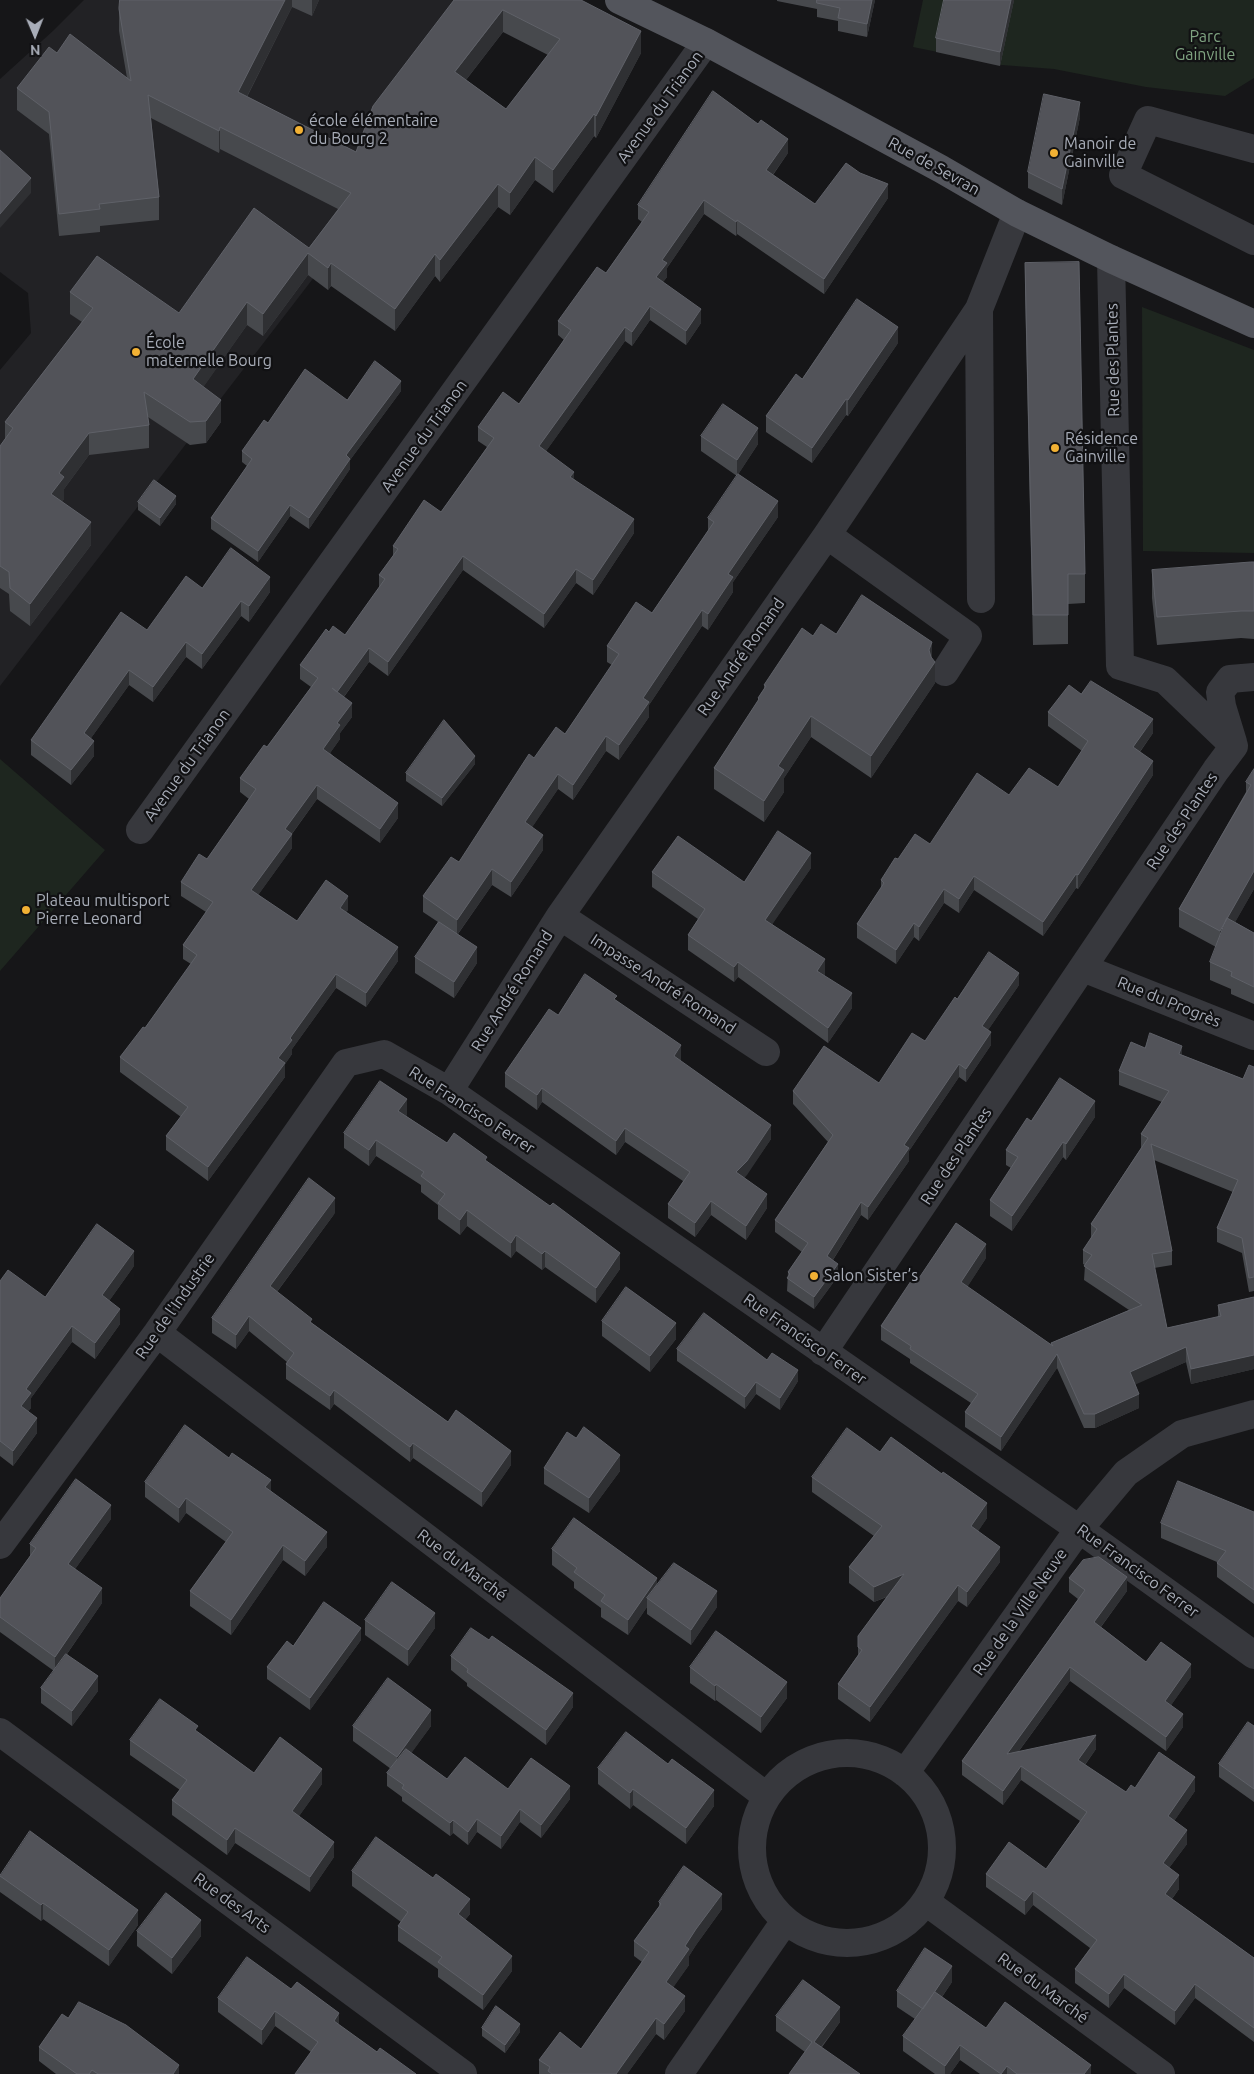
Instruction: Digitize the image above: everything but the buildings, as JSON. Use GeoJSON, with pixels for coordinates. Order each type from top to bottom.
{"type":"FeatureCollection","features":[{"type":"Feature","properties":{"kind":"main road","name":"Rue de Sevran"},"geometry":{"type":"LineString","coordinates":[[619,0],[706,42],[941,169],[1018,213],[1111,259],[1254,324]]}},
{"type":"Feature","properties":{"kind":"street","name":"Avenue du Trianon"},"geometry":{"type":"LineString","coordinates":[[140,830],[706,42]]}},
{"type":"Feature","properties":{"kind":"street"},"geometry":{"type":"LineString","coordinates":[[1254,149],[1148,120],[1123,175],[1254,241]]}},
{"type":"Feature","properties":{"kind":"street","name":"Rue André Romand"},"geometry":{"type":"LineString","coordinates":[[449,1091],[560,916],[827,535],[978,309],[1018,213]]}},
{"type":"Feature","properties":{"kind":"street","name":"Rue des Plantes"},"geometry":{"type":"LineString","coordinates":[[823,1352],[1216,770],[1244,747],[1165,680],[1120,666],[1111,259]]}},
{"type":"Feature","properties":{"kind":"street"},"geometry":{"type":"LineString","coordinates":[[978,309],[980,599]]}},
{"type":"Feature","properties":{"kind":"street"},"geometry":{"type":"LineString","coordinates":[[827,535],[968,636],[945,672]]}},
{"type":"Feature","properties":{"kind":"street"},"geometry":{"type":"LineString","coordinates":[[1244,747],[1224,715],[1220,692],[1230,679],[1254,677]]}},
{"type":"Feature","properties":{"kind":"street","name":"Impasse André Romand"},"geometry":{"type":"LineString","coordinates":[[560,916],[766,1052]]}},
{"type":"Feature","properties":{"kind":"street","name":"Rue du Progrès"},"geometry":{"type":"LineString","coordinates":[[1084,968],[1254,1036]]}},
{"type":"Feature","properties":{"kind":"street","name":"Rue Francisco Ferrer"},"geometry":{"type":"LineString","coordinates":[[346,1063],[384,1054],[449,1091],[1079,1529],[1254,1655]]}},
{"type":"Feature","properties":{"kind":"street","name":"Rue de l'Industrie"},"geometry":{"type":"LineString","coordinates":[[0,1545],[157,1333],[346,1063]]}},
{"type":"Feature","properties":{"kind":"street","name":"Rue du Marché"},"geometry":{"type":"LineString","coordinates":[[157,1333],[766,1796]]}},
{"type":"Feature","properties":{"kind":"street","name":"Rue de la Ville Neuve"},"geometry":{"type":"LineString","coordinates":[[905,1773],[1079,1529],[1126,1473],[1182,1434],[1254,1414]]}},
{"type":"Feature","properties":{"kind":"street","name":"Rue des Arts"},"geometry":{"type":"LineString","coordinates":[[0,1732],[463,2074]]}},
{"type":"Feature","properties":{"kind":"street"},"geometry":{"type":"LineString","coordinates":[[846,1753],[877,1758],[905,1773],[925,1794],[938,1819],[942,1847],[938,1876],[926,1902],[904,1924],[875,1939],[844,1943],[813,1937],[785,1921],[767,1900],[755,1876],[751,1848],[755,1822],[766,1796],[788,1773],[815,1758],[846,1753]]}},
{"type":"Feature","properties":{"kind":"street","name":"Rue du Marché"},"geometry":{"type":"LineString","coordinates":[[926,1902],[1161,2074]]}},
{"type":"Feature","properties":{"kind":"street"},"geometry":{"type":"LineString","coordinates":[[679,2074],[785,1921]]}},
{"type":"Feature","properties":{"kind":"shaded area","name":"École maternelle Bourg"},"geometry":{"type":"Polygon","coordinates":[[[84,0],[527,0],[0,686],[0,370],[31,333],[28,293],[0,272],[0,79],[84,0]]]}},
{"type":"Feature","properties":{"kind":"green space","name":"Parc Gainville"},"geometry":{"type":"Polygon","coordinates":[[[923,0],[1254,0],[1254,78],[1225,96],[1146,87],[1054,69],[1002,65],[913,47],[923,0]]]}},
{"type":"Feature","properties":{"kind":"green space"},"geometry":{"type":"Polygon","coordinates":[[[1142,307],[1254,350],[1254,553],[1143,551],[1142,307]]]}},
{"type":"Feature","properties":{"kind":"green space","name":"Plateau multisport Pierre Leonard"},"geometry":{"type":"Polygon","coordinates":[[[0,759],[105,850],[0,971],[0,759]]]}},
{"type":"Feature","properties":{"kind":"place","name":"école élémentaire du Bourg 2"},"geometry":{"type":"Point","coordinates":[299,130]}},
{"type":"Feature","properties":{"kind":"place","name":"Manoir de Gainville"},"geometry":{"type":"Point","coordinates":[1054,153]}},
{"type":"Feature","properties":{"kind":"place","name":"École maternelle Bourg"},"geometry":{"type":"Point","coordinates":[136,352]}},
{"type":"Feature","properties":{"kind":"place","name":"Résidence Gainville"},"geometry":{"type":"Point","coordinates":[1055,448]}},
{"type":"Feature","properties":{"kind":"place","name":"Plateau multisport Pierre Leonard"},"geometry":{"type":"Point","coordinates":[26,910]}},
{"type":"Feature","properties":{"kind":"place","name":"Salon Sister’s"},"geometry":{"type":"Point","coordinates":[814,1276]}}]}
